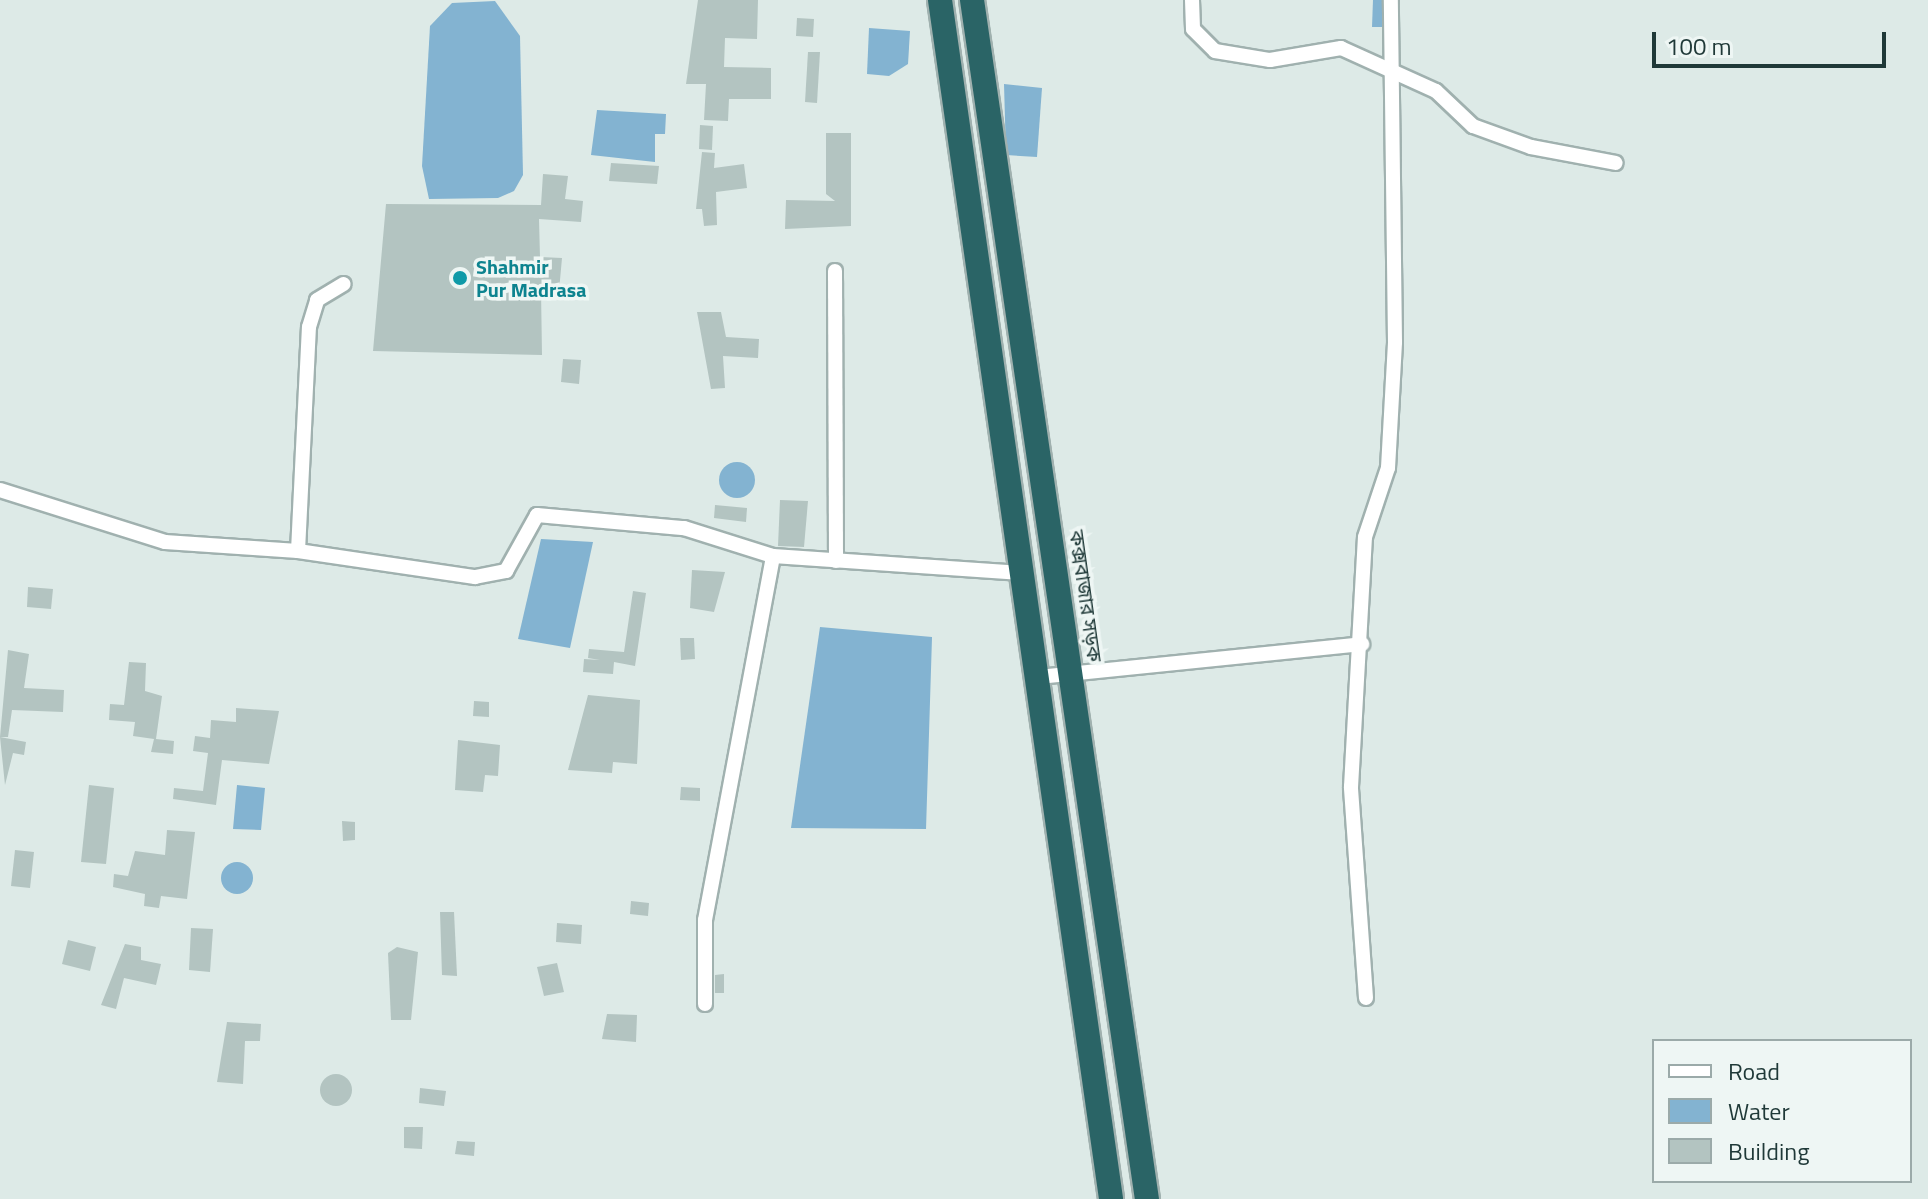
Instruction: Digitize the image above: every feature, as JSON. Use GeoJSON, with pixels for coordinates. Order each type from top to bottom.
{"type":"FeatureCollection","features":[{"type":"Feature","properties":{"kind":"highway"},"geometry":{"type":"LineString","coordinates":[[940,0],[1025,573],[1111,1199]]}},
{"type":"Feature","properties":{"kind":"highway","name":"কক্সবাজার সড়ক"},"geometry":{"type":"LineString","coordinates":[[972,0],[1073,671],[1147,1199]]}},
{"type":"Feature","properties":{"kind":"street"},"geometry":{"type":"LineString","coordinates":[[1192,0],[1193,29],[1215,51],[1270,60],[1341,48],[1436,91],[1473,126],[1531,147],[1616,163]]}},
{"type":"Feature","properties":{"kind":"street"},"geometry":{"type":"LineString","coordinates":[[1366,998],[1351,787],[1362,644],[1365,537],[1388,468],[1394,71],[1391,0]]}},
{"type":"Feature","properties":{"kind":"street"},"geometry":{"type":"LineString","coordinates":[[835,271],[836,561]]}},
{"type":"Feature","properties":{"kind":"street"},"geometry":{"type":"LineString","coordinates":[[298,551],[309,327],[317,300],[344,284]]}},
{"type":"Feature","properties":{"kind":"street"},"geometry":{"type":"LineString","coordinates":[[0,490],[134,536],[298,551],[491,577],[516,558],[520,537],[537,515],[684,528],[773,556],[1025,573]]}},
{"type":"Feature","properties":{"kind":"street"},"geometry":{"type":"LineString","coordinates":[[705,1004],[705,920],[773,556]]}},
{"type":"Feature","properties":{"kind":"street"},"geometry":{"type":"LineString","coordinates":[[1038,677],[1073,671],[1362,644]]}},
{"type":"Feature","properties":{"kind":"water"},"geometry":{"type":"Polygon","coordinates":[[[1373,0],[1384,0],[1383,27],[1372,27],[1373,0]]]}},
{"type":"Feature","properties":{"kind":"water"},"geometry":{"type":"Polygon","coordinates":[[[495,1],[520,36],[523,175],[514,191],[498,198],[429,199],[422,166],[430,26],[452,3],[495,1]]]}},
{"type":"Feature","properties":{"kind":"water"},"geometry":{"type":"Polygon","coordinates":[[[869,28],[910,31],[908,64],[889,76],[867,74],[869,28]]]}},
{"type":"Feature","properties":{"kind":"water"},"geometry":{"type":"Polygon","coordinates":[[[1004,84],[1042,88],[1037,157],[1006,155],[1004,84]]]}},
{"type":"Feature","properties":{"kind":"water"},"geometry":{"type":"Polygon","coordinates":[[[597,110],[666,114],[665,134],[655,134],[655,162],[591,155],[597,110]]]}},
{"type":"Feature","properties":{"kind":"water"},"geometry":{"type":"Polygon","coordinates":[[[737,462],[750,467],[755,480],[750,493],[737,498],[724,493],[719,480],[724,467],[737,462]]]}},
{"type":"Feature","properties":{"kind":"water"},"geometry":{"type":"Polygon","coordinates":[[[541,539],[593,542],[570,648],[518,639],[541,539]]]}},
{"type":"Feature","properties":{"kind":"water"},"geometry":{"type":"Polygon","coordinates":[[[820,627],[932,637],[926,829],[791,828],[820,627]]]}},
{"type":"Feature","properties":{"kind":"water"},"geometry":{"type":"Polygon","coordinates":[[[237,785],[265,788],[261,830],[233,829],[237,785]]]}},
{"type":"Feature","properties":{"kind":"water"},"geometry":{"type":"Polygon","coordinates":[[[237,862],[249,866],[253,878],[249,890],[237,894],[225,890],[221,878],[225,866],[237,862]]]}},
{"type":"Feature","properties":{"kind":"building"},"geometry":{"type":"Polygon","coordinates":[[[698,0],[758,0],[757,39],[725,38],[724,67],[771,68],[771,99],[729,99],[728,121],[704,120],[706,84],[686,84],[698,0]]]}},
{"type":"Feature","properties":{"kind":"building"},"geometry":{"type":"Polygon","coordinates":[[[797,18],[814,19],[813,37],[796,36],[797,18]]]}},
{"type":"Feature","properties":{"kind":"building"},"geometry":{"type":"Polygon","coordinates":[[[808,52],[820,52],[817,103],[805,102],[808,52]]]}},
{"type":"Feature","properties":{"kind":"building"},"geometry":{"type":"Polygon","coordinates":[[[700,125],[713,126],[712,150],[699,149],[700,125]]]}},
{"type":"Feature","properties":{"kind":"building"},"geometry":{"type":"Polygon","coordinates":[[[826,133],[851,133],[851,226],[785,229],[786,200],[835,201],[826,194],[826,133]]]}},
{"type":"Feature","properties":{"kind":"building"},"geometry":{"type":"Polygon","coordinates":[[[702,152],[715,153],[714,168],[744,164],[747,188],[716,192],[717,225],[704,226],[702,209],[696,209],[702,152]]]}},
{"type":"Feature","properties":{"kind":"building"},"geometry":{"type":"Polygon","coordinates":[[[611,163],[659,166],[657,184],[609,181],[611,163]]]}},
{"type":"Feature","properties":{"kind":"building","name":"Shahmir Pur Madrasa"},"geometry":{"type":"Polygon","coordinates":[[[543,174],[568,176],[565,199],[583,201],[581,222],[539,219],[540,257],[562,258],[559,291],[541,290],[542,355],[373,351],[386,204],[541,205],[543,174]]]}},
{"type":"Feature","properties":{"kind":"building"},"geometry":{"type":"Polygon","coordinates":[[[697,312],[721,312],[726,337],[759,339],[758,358],[723,356],[725,388],[711,389],[697,312]]]}},
{"type":"Feature","properties":{"kind":"building"},"geometry":{"type":"Polygon","coordinates":[[[563,359],[581,360],[579,384],[561,382],[563,359]]]}},
{"type":"Feature","properties":{"kind":"building"},"geometry":{"type":"Polygon","coordinates":[[[780,500],[808,501],[804,547],[778,546],[780,500]]]}},
{"type":"Feature","properties":{"kind":"building"},"geometry":{"type":"Polygon","coordinates":[[[715,505],[747,508],[746,522],[714,518],[715,505]]]}},
{"type":"Feature","properties":{"kind":"building"},"geometry":{"type":"Polygon","coordinates":[[[692,570],[725,572],[714,612],[690,608],[692,570]]]}},
{"type":"Feature","properties":{"kind":"building"},"geometry":{"type":"Polygon","coordinates":[[[28,587],[53,589],[51,609],[27,607],[28,587]]]}},
{"type":"Feature","properties":{"kind":"building"},"geometry":{"type":"Polygon","coordinates":[[[633,591],[646,593],[635,666],[614,662],[613,674],[583,672],[584,659],[600,660],[588,658],[589,649],[624,652],[633,591]]]}},
{"type":"Feature","properties":{"kind":"building"},"geometry":{"type":"Polygon","coordinates":[[[680,638],[694,638],[695,659],[681,660],[680,638]]]}},
{"type":"Feature","properties":{"kind":"building"},"geometry":{"type":"Polygon","coordinates":[[[8,650],[29,654],[24,688],[64,690],[63,712],[12,710],[8,737],[0,737],[8,650]]]}},
{"type":"Feature","properties":{"kind":"building"},"geometry":{"type":"Polygon","coordinates":[[[129,662],[146,663],[145,691],[162,696],[156,739],[174,741],[173,754],[151,752],[154,739],[133,736],[135,722],[109,720],[110,704],[124,705],[129,662]]]}},
{"type":"Feature","properties":{"kind":"building"},"geometry":{"type":"Polygon","coordinates":[[[588,695],[640,700],[637,764],[613,762],[612,773],[568,770],[588,695]]]}},
{"type":"Feature","properties":{"kind":"building"},"geometry":{"type":"Polygon","coordinates":[[[474,701],[489,702],[489,717],[473,716],[474,701]]]}},
{"type":"Feature","properties":{"kind":"building"},"geometry":{"type":"Polygon","coordinates":[[[236,708],[279,711],[269,764],[222,760],[216,805],[173,799],[174,788],[203,791],[208,753],[193,751],[195,736],[210,738],[211,720],[236,722],[236,708]]]}},
{"type":"Feature","properties":{"kind":"building"},"geometry":{"type":"Polygon","coordinates":[[[0,737],[26,742],[24,755],[13,753],[5,785],[0,737]]]}},
{"type":"Feature","properties":{"kind":"building"},"geometry":{"type":"Polygon","coordinates":[[[458,740],[500,745],[498,776],[485,775],[483,792],[455,790],[458,740]]]}},
{"type":"Feature","properties":{"kind":"building"},"geometry":{"type":"Polygon","coordinates":[[[89,785],[114,788],[106,864],[81,862],[89,785]]]}},
{"type":"Feature","properties":{"kind":"building"},"geometry":{"type":"Polygon","coordinates":[[[681,787],[700,788],[700,801],[680,800],[681,787]]]}},
{"type":"Feature","properties":{"kind":"building"},"geometry":{"type":"Polygon","coordinates":[[[342,821],[355,822],[355,840],[343,841],[342,821]]]}},
{"type":"Feature","properties":{"kind":"building"},"geometry":{"type":"Polygon","coordinates":[[[167,830],[195,832],[187,899],[161,896],[159,908],[144,906],[145,894],[113,887],[114,874],[128,876],[135,851],[165,855],[167,830]]]}},
{"type":"Feature","properties":{"kind":"building"},"geometry":{"type":"Polygon","coordinates":[[[15,850],[34,852],[30,888],[11,886],[15,850]]]}},
{"type":"Feature","properties":{"kind":"building"},"geometry":{"type":"Polygon","coordinates":[[[631,901],[649,903],[648,916],[630,914],[631,901]]]}},
{"type":"Feature","properties":{"kind":"building"},"geometry":{"type":"Polygon","coordinates":[[[440,912],[454,912],[457,976],[442,975],[440,912]]]}},
{"type":"Feature","properties":{"kind":"building"},"geometry":{"type":"Polygon","coordinates":[[[557,923],[582,925],[581,944],[556,942],[557,923]]]}},
{"type":"Feature","properties":{"kind":"building"},"geometry":{"type":"Polygon","coordinates":[[[191,928],[213,929],[210,972],[189,970],[191,928]]]}},
{"type":"Feature","properties":{"kind":"building"},"geometry":{"type":"Polygon","coordinates":[[[68,940],[96,947],[90,971],[62,964],[68,940]]]}},
{"type":"Feature","properties":{"kind":"building"},"geometry":{"type":"Polygon","coordinates":[[[125,944],[141,947],[141,960],[161,964],[156,985],[124,978],[116,1009],[101,1005],[125,944]]]}},
{"type":"Feature","properties":{"kind":"building"},"geometry":{"type":"Polygon","coordinates":[[[397,947],[418,952],[411,1020],[391,1020],[388,953],[397,947]]]}},
{"type":"Feature","properties":{"kind":"building"},"geometry":{"type":"Polygon","coordinates":[[[557,963],[564,992],[544,996],[537,967],[557,963]]]}},
{"type":"Feature","properties":{"kind":"building"},"geometry":{"type":"Polygon","coordinates":[[[724,974],[724,993],[715,993],[715,975],[724,974]]]}},
{"type":"Feature","properties":{"kind":"building"},"geometry":{"type":"Polygon","coordinates":[[[607,1014],[637,1015],[636,1042],[602,1039],[607,1014]]]}},
{"type":"Feature","properties":{"kind":"building"},"geometry":{"type":"Polygon","coordinates":[[[227,1022],[261,1024],[260,1041],[245,1041],[243,1084],[217,1082],[227,1022]]]}},
{"type":"Feature","properties":{"kind":"building"},"geometry":{"type":"Polygon","coordinates":[[[336,1074],[347,1079],[352,1090],[347,1101],[336,1106],[325,1101],[320,1090],[325,1079],[336,1074]]]}},
{"type":"Feature","properties":{"kind":"building"},"geometry":{"type":"Polygon","coordinates":[[[420,1088],[446,1091],[444,1106],[419,1103],[420,1088]]]}},
{"type":"Feature","properties":{"kind":"building"},"geometry":{"type":"Polygon","coordinates":[[[404,1127],[423,1127],[422,1149],[404,1148],[404,1127]]]}},
{"type":"Feature","properties":{"kind":"building"},"geometry":{"type":"Polygon","coordinates":[[[457,1141],[475,1142],[474,1156],[455,1154],[457,1141]]]}},
{"type":"Feature","properties":{"kind":"place","name":"Shahmir Pur Madrasa"},"geometry":{"type":"Point","coordinates":[460,278]}}]}
